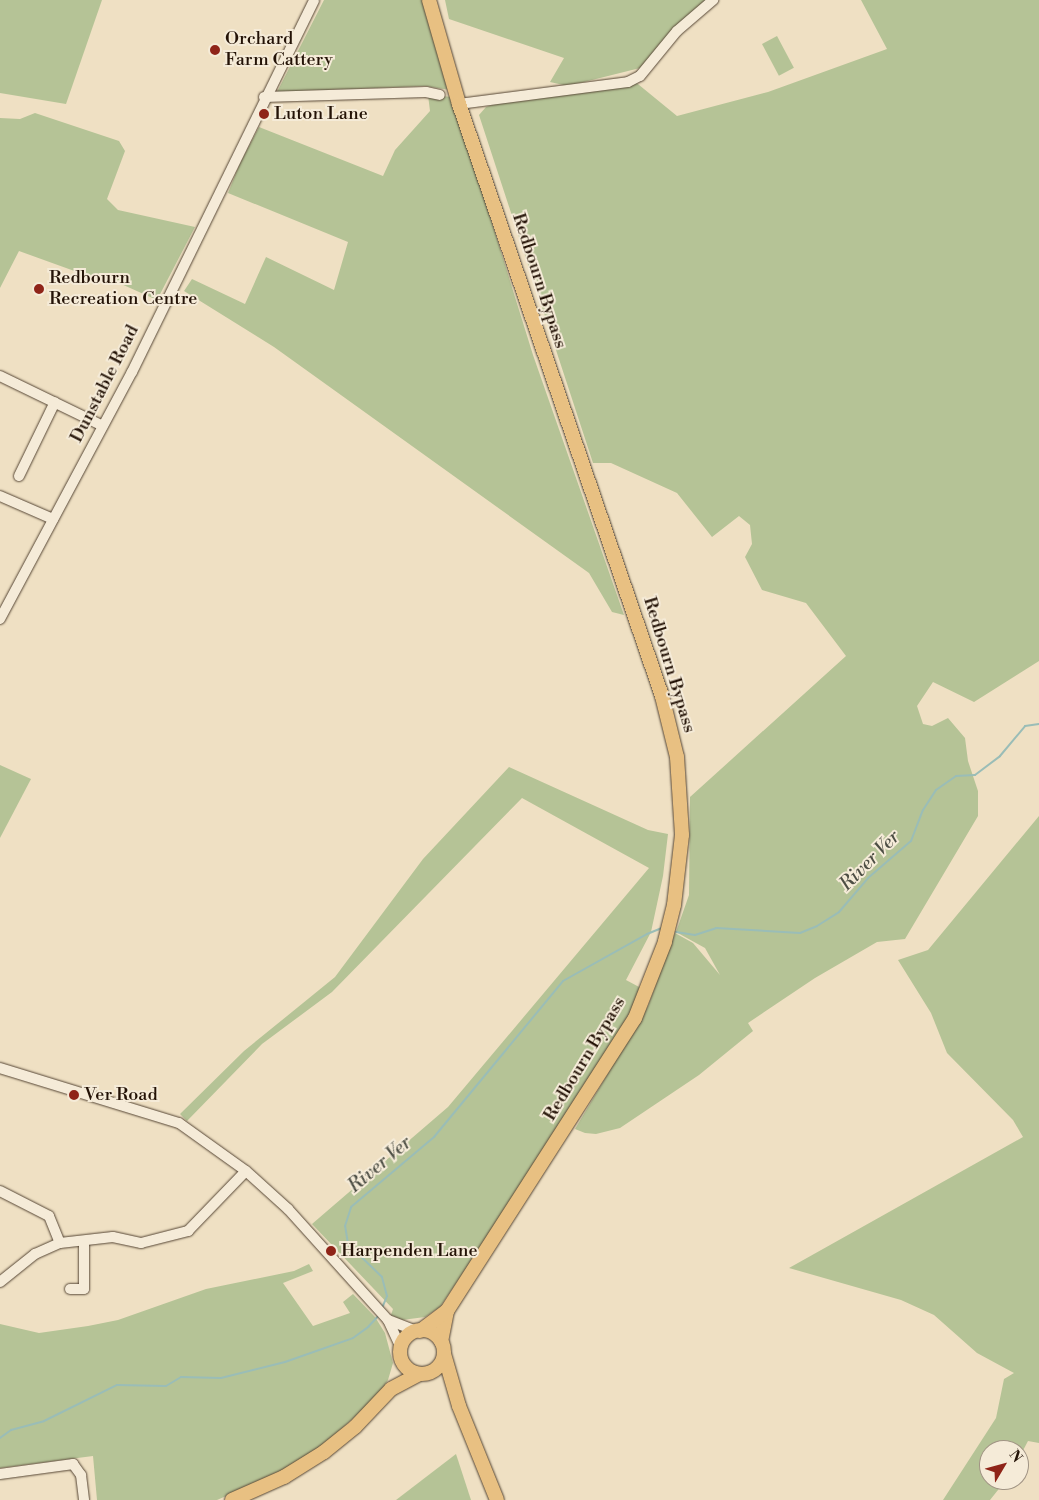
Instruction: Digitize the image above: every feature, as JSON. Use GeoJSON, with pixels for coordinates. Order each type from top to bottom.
{"type":"FeatureCollection","features":[{"type":"Feature","properties":{"kind":"main road","name":"Redbourn Bypass"},"geometry":{"type":"LineString","coordinates":[[419,1331],[447,1311],[634,1018],[666,942],[677,888],[682,835],[677,757],[662,696],[459,104],[429,0]]}},
{"type":"Feature","properties":{"kind":"main road","name":"Redbourn Bypass"},"geometry":{"type":"LineString","coordinates":[[442,1347],[447,1311]]}},
{"type":"Feature","properties":{"kind":"main road"},"geometry":{"type":"LineString","coordinates":[[391,1389],[405,1339],[419,1331],[434,1334],[442,1347],[455,1394],[497,1500]]}},
{"type":"Feature","properties":{"kind":"main road"},"geometry":{"type":"LineString","coordinates":[[232,1500],[284,1477],[324,1452],[355,1427],[391,1389],[440,1365],[442,1347]]}},
{"type":"Feature","properties":{"kind":"main road"},"geometry":{"type":"LineString","coordinates":[[402,1354],[409,1369],[424,1373],[455,1394]]}},
{"type":"Feature","properties":{"kind":"street","name":"Dunstable Road"},"geometry":{"type":"LineString","coordinates":[[0,619],[4,602],[53,520],[103,426],[264,97],[314,0]]}},
{"type":"Feature","properties":{"kind":"street"},"geometry":{"type":"LineString","coordinates":[[459,104],[628,82],[640,76],[677,31],[713,0]]}},
{"type":"Feature","properties":{"kind":"street"},"geometry":{"type":"LineString","coordinates":[[264,97],[426,92],[440,95]]}},
{"type":"Feature","properties":{"kind":"street"},"geometry":{"type":"LineString","coordinates":[[0,376],[103,426]]}},
{"type":"Feature","properties":{"kind":"street"},"geometry":{"type":"LineString","coordinates":[[19,476],[55,402]]}},
{"type":"Feature","properties":{"kind":"street"},"geometry":{"type":"LineString","coordinates":[[0,496],[53,520]]}},
{"type":"Feature","properties":{"kind":"street"},"geometry":{"type":"LineString","coordinates":[[0,1068],[178,1123],[246,1171],[288,1209],[385,1317],[402,1354]]}},
{"type":"Feature","properties":{"kind":"street"},"geometry":{"type":"LineString","coordinates":[[0,1282],[35,1254],[60,1243],[113,1237],[142,1242],[188,1231],[246,1171]]}},
{"type":"Feature","properties":{"kind":"street"},"geometry":{"type":"LineString","coordinates":[[0,1191],[49,1216],[60,1243]]}},
{"type":"Feature","properties":{"kind":"street"},"geometry":{"type":"LineString","coordinates":[[70,1290],[84,1289],[84,1241]]}},
{"type":"Feature","properties":{"kind":"street"},"geometry":{"type":"LineString","coordinates":[[385,1317],[419,1331]]}},
{"type":"Feature","properties":{"kind":"street"},"geometry":{"type":"LineString","coordinates":[[0,1474],[73,1464],[81,1475],[84,1500]]}},
{"type":"Feature","properties":{"kind":"green space"},"geometry":{"type":"Polygon","coordinates":[[[0,0],[102,0],[66,104],[0,93],[0,0]]]}},
{"type":"Feature","properties":{"kind":"green space"},"geometry":{"type":"Polygon","coordinates":[[[324,0],[424,0],[450,90],[425,86],[277,92],[324,0]]]}},
{"type":"Feature","properties":{"kind":"green space"},"geometry":{"type":"Polygon","coordinates":[[[445,0],[708,0],[640,68],[568,86],[550,82],[564,58],[449,19],[445,0]]]}},
{"type":"Feature","properties":{"kind":"green space"},"geometry":{"type":"Polygon","coordinates":[[[861,0],[1039,0],[1039,661],[974,702],[933,682],[917,706],[923,724],[932,726],[948,718],[965,738],[968,761],[978,791],[978,816],[905,939],[877,942],[815,978],[748,1023],[753,1031],[699,1075],[620,1128],[596,1134],[585,1133],[575,1129],[648,1006],[675,933],[693,943],[720,975],[705,948],[676,932],[689,895],[690,797],[846,656],[806,603],[762,590],[745,557],[752,544],[750,525],[739,516],[712,537],[677,493],[611,463],[593,463],[479,115],[486,107],[495,104],[530,100],[633,80],[677,116],[768,92],[887,49],[861,0]]]}},
{"type":"Feature","properties":{"kind":"green space"},"geometry":{"type":"Polygon","coordinates":[[[777,36],[794,68],[779,76],[762,44],[777,36]]]}},
{"type":"Feature","properties":{"kind":"green space"},"geometry":{"type":"Polygon","coordinates":[[[428,95],[453,97],[533,355],[624,615],[612,612],[589,573],[274,347],[184,291],[192,279],[245,304],[266,257],[334,290],[348,242],[228,193],[240,163],[259,127],[383,176],[395,150],[430,111],[428,95]]]}},
{"type":"Feature","properties":{"kind":"green space"},"geometry":{"type":"Polygon","coordinates":[[[35,113],[119,141],[125,151],[107,199],[118,210],[195,227],[157,300],[101,275],[91,277],[19,251],[0,288],[0,118],[20,119],[35,113]]]}},
{"type":"Feature","properties":{"kind":"green space"},"geometry":{"type":"Polygon","coordinates":[[[0,765],[31,779],[0,838],[0,765]]]}},
{"type":"Feature","properties":{"kind":"green space"},"geometry":{"type":"Polygon","coordinates":[[[509,767],[648,830],[668,834],[663,876],[651,932],[626,980],[641,988],[628,1017],[580,1099],[440,1307],[425,1317],[402,1320],[391,1315],[393,1309],[312,1224],[448,1107],[649,868],[522,798],[332,992],[262,1044],[187,1121],[180,1114],[244,1051],[335,977],[423,859],[509,767]]]}},
{"type":"Feature","properties":{"kind":"green space"},"geometry":{"type":"Polygon","coordinates":[[[1039,816],[1039,1443],[1029,1440],[982,1440],[996,1418],[1004,1379],[1014,1373],[977,1353],[934,1315],[901,1300],[789,1268],[1023,1137],[1013,1120],[947,1053],[931,1013],[898,960],[928,950],[1039,816]]]}},
{"type":"Feature","properties":{"kind":"green space"},"geometry":{"type":"Polygon","coordinates":[[[309,1264],[313,1271],[283,1283],[313,1326],[350,1313],[343,1302],[353,1294],[375,1317],[385,1333],[393,1363],[388,1380],[375,1399],[323,1445],[281,1472],[217,1500],[97,1500],[93,1456],[0,1468],[0,1324],[39,1333],[88,1326],[118,1320],[206,1289],[294,1271],[309,1264]]]}},
{"type":"Feature","properties":{"kind":"green space"},"geometry":{"type":"Polygon","coordinates":[[[979,1444],[979,1490],[998,1490],[990,1500],[943,1500],[979,1444]]]}},
{"type":"Feature","properties":{"kind":"green space"},"geometry":{"type":"Polygon","coordinates":[[[456,1454],[471,1500],[396,1500],[456,1454]]]}},
{"type":"Feature","properties":{"kind":"waterway","name":"River Ver"},"geometry":{"type":"LineString","coordinates":[[676,932],[695,935],[716,928],[800,933],[817,926],[839,912],[868,878],[911,841],[923,810],[936,790],[956,776],[975,775],[1000,756],[1025,726],[1039,724]]}},
{"type":"Feature","properties":{"kind":"waterway","name":"River Ver"},"geometry":{"type":"LineString","coordinates":[[382,1308],[387,1296],[382,1277],[348,1244],[345,1226],[351,1207],[434,1137],[563,981],[647,934],[662,928]]}},
{"type":"Feature","properties":{"kind":"waterway","name":"River Ver"},"geometry":{"type":"LineString","coordinates":[[0,1438],[11,1430],[44,1421],[117,1385],[166,1386],[181,1377],[221,1378],[285,1362],[353,1338],[368,1327],[379,1315]]}},
{"type":"Feature","properties":{"kind":"place","name":"Orchard Farm Cattery"},"geometry":{"type":"Point","coordinates":[215,50]}},
{"type":"Feature","properties":{"kind":"place","name":"Luton Lane"},"geometry":{"type":"Point","coordinates":[264,114]}},
{"type":"Feature","properties":{"kind":"place","name":"Redbourn Recreation Centre"},"geometry":{"type":"Point","coordinates":[39,289]}},
{"type":"Feature","properties":{"kind":"place","name":"Ver Road"},"geometry":{"type":"Point","coordinates":[74,1095]}},
{"type":"Feature","properties":{"kind":"place","name":"Harpenden Lane"},"geometry":{"type":"Point","coordinates":[331,1251]}}]}
